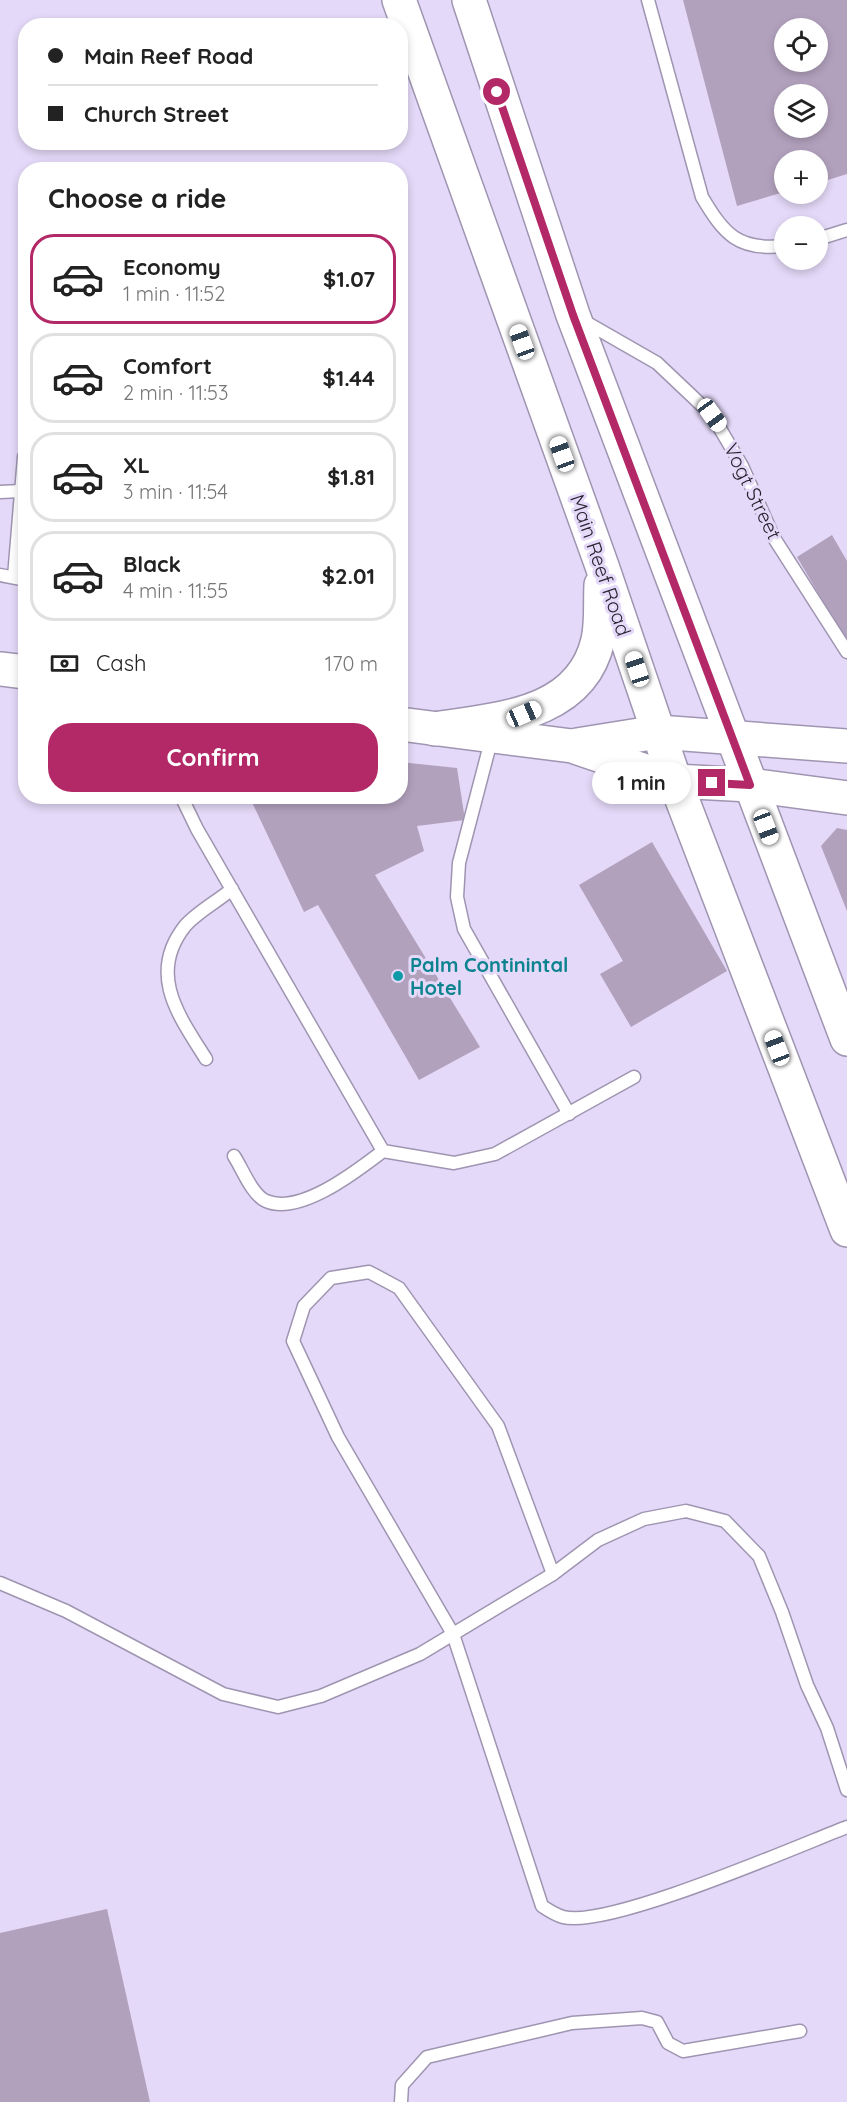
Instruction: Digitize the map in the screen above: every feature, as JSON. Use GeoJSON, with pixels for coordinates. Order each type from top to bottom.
{"type":"FeatureCollection","features":[{"type":"Feature","properties":{"kind":"main road","name":"Main Reef Road"},"geometry":{"type":"LineString","coordinates":[[399,0],[405,18]]}},
{"type":"Feature","properties":{"kind":"main road"},"geometry":{"type":"LineString","coordinates":[[469,0],[573,315],[847,1039]]}},
{"type":"Feature","properties":{"kind":"main road","name":"Main Reef Road"},"geometry":{"type":"LineString","coordinates":[[408,25],[602,566],[675,781],[847,1230]]}},
{"type":"Feature","properties":{"kind":"main road"},"geometry":{"type":"LineString","coordinates":[[435,729],[524,714],[557,700],[574,686],[588,669],[598,640],[602,566]]}},
{"type":"Feature","properties":{"kind":"main road"},"geometry":{"type":"LineString","coordinates":[[0,669],[18,671]]}},
{"type":"Feature","properties":{"kind":"main road"},"geometry":{"type":"LineString","coordinates":[[408,725],[572,746],[675,781],[750,785],[847,798]]}},
{"type":"Feature","properties":{"kind":"main road"},"geometry":{"type":"LineString","coordinates":[[572,746],[658,732],[732,735],[847,746]]}},
{"type":"Feature","properties":{"kind":"lane"},"geometry":{"type":"LineString","coordinates":[[648,0],[702,196],[719,226],[736,240],[763,248],[774,247]]}},
{"type":"Feature","properties":{"kind":"lane"},"geometry":{"type":"LineString","coordinates":[[828,236],[847,230]]}},
{"type":"Feature","properties":{"kind":"lane","name":"Vogt Street"},"geometry":{"type":"LineString","coordinates":[[573,315],[657,363],[712,415],[742,466],[774,538],[847,652]]}},
{"type":"Feature","properties":{"kind":"lane"},"geometry":{"type":"LineString","coordinates":[[0,492],[18,491]]}},
{"type":"Feature","properties":{"kind":"lane"},"geometry":{"type":"LineString","coordinates":[[0,575],[18,578]]}},
{"type":"Feature","properties":{"kind":"lane"},"geometry":{"type":"LineString","coordinates":[[493,736],[459,863],[457,897],[464,928],[569,1114]]}},
{"type":"Feature","properties":{"kind":"lane"},"geometry":{"type":"LineString","coordinates":[[185,804],[232,890],[383,1151]]}},
{"type":"Feature","properties":{"kind":"lane"},"geometry":{"type":"LineString","coordinates":[[206,1059],[174,1009],[169,986],[169,952],[186,925],[232,890]]}},
{"type":"Feature","properties":{"kind":"lane"},"geometry":{"type":"LineString","coordinates":[[234,1156],[259,1196],[266,1201],[280,1204],[319,1194],[383,1151],[454,1163],[495,1154],[634,1077]]}},
{"type":"Feature","properties":{"kind":"lane"},"geometry":{"type":"LineString","coordinates":[[553,1574],[498,1426],[399,1288],[369,1272],[331,1278],[304,1306],[293,1341],[338,1437],[453,1634],[542,1906],[563,1917],[585,1917],[625,1909],[691,1887],[847,1827]]}},
{"type":"Feature","properties":{"kind":"lane"},"geometry":{"type":"LineString","coordinates":[[0,1583],[66,1611],[223,1694],[278,1707],[321,1696],[420,1654],[553,1574],[598,1540],[644,1519],[686,1511],[725,1521],[759,1556],[782,1612],[807,1685],[827,1728],[847,1790]]}},
{"type":"Feature","properties":{"kind":"lane"},"geometry":{"type":"LineString","coordinates":[[400,2102],[402,2085],[427,2057],[572,2023],[642,2018],[657,2022],[668,2043],[683,2051],[800,2031]]}},
{"type":"Feature","properties":{"kind":"building"},"geometry":{"type":"Polygon","coordinates":[[[683,0],[847,0],[847,174],[828,180],[828,150],[774,150],[774,195],[737,206],[683,0]]]}},
{"type":"Feature","properties":{"kind":"building"},"geometry":{"type":"Polygon","coordinates":[[[832,535],[847,561],[847,643],[797,557],[832,535]]]}},
{"type":"Feature","properties":{"kind":"building"},"geometry":{"type":"Polygon","coordinates":[[[408,763],[457,768],[465,820],[417,826],[424,851],[375,875],[480,1047],[419,1080],[318,905],[304,912],[253,804],[408,804],[408,763]]]}},
{"type":"Feature","properties":{"kind":"building"},"geometry":{"type":"Polygon","coordinates":[[[837,828],[847,830],[847,911],[821,846],[837,828]]]}},
{"type":"Feature","properties":{"kind":"building"},"geometry":{"type":"Polygon","coordinates":[[[652,842],[727,971],[631,1027],[600,974],[623,961],[579,885],[652,842]]]}},
{"type":"Feature","properties":{"kind":"building"},"geometry":{"type":"Polygon","coordinates":[[[107,1909],[150,2102],[0,2102],[0,1933],[107,1909]]]}},
{"type":"Feature","properties":{"kind":"place","name":"Palm Continintal Hotel"},"geometry":{"type":"Point","coordinates":[398,976]}},
{"type":"Feature","properties":{"kind":"route"},"geometry":{"type":"LineString","coordinates":[[497,92],[573,315],[750,785],[712,783]]}}]}
